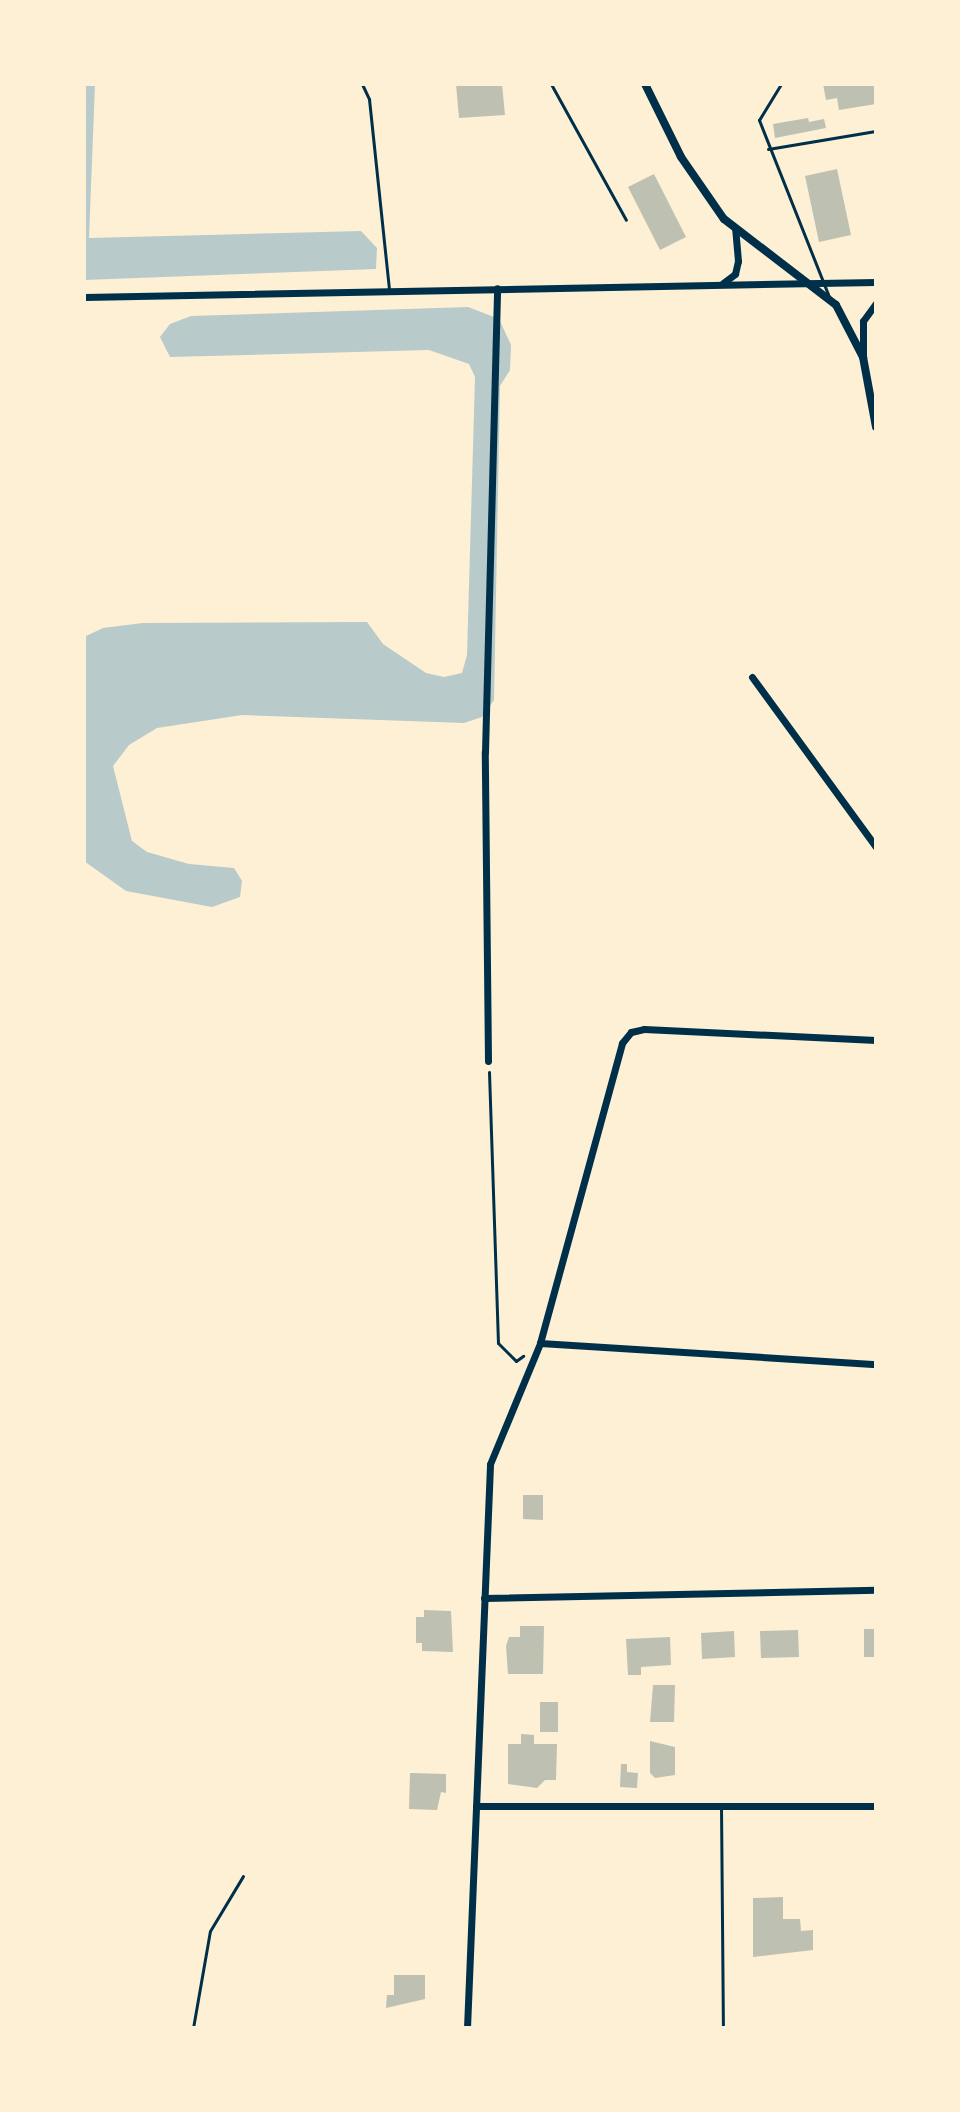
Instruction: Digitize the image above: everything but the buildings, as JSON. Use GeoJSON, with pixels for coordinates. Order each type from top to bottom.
{"type":"FeatureCollection","features":[{"type":"Feature","properties":{"kind":"street"},"geometry":{"type":"LineString","coordinates":[[645,84],[694,178],[735,228],[829,297],[863,357]]}},
{"type":"Feature","properties":{"kind":"street"},"geometry":{"type":"LineString","coordinates":[[714,286],[735,274],[735,228]]}},
{"type":"Feature","properties":{"kind":"street"},"geometry":{"type":"LineString","coordinates":[[84,297],[876,282]]}},
{"type":"Feature","properties":{"kind":"street"},"geometry":{"type":"LineString","coordinates":[[488,1061],[485,752],[497,288]]}},
{"type":"Feature","properties":{"kind":"street"},"geometry":{"type":"LineString","coordinates":[[876,303],[863,321],[863,357],[876,427]]}},
{"type":"Feature","properties":{"kind":"street"},"geometry":{"type":"LineString","coordinates":[[752,677],[876,847]]}},
{"type":"Feature","properties":{"kind":"street"},"geometry":{"type":"LineString","coordinates":[[467,2028],[490,1464],[540,1343],[622,1043],[631,1032],[876,1040]]}},
{"type":"Feature","properties":{"kind":"street"},"geometry":{"type":"LineString","coordinates":[[540,1343],[876,1364]]}},
{"type":"Feature","properties":{"kind":"street"},"geometry":{"type":"LineString","coordinates":[[484,1598],[876,1590]]}},
{"type":"Feature","properties":{"kind":"street"},"geometry":{"type":"LineString","coordinates":[[476,1806],[876,1806]]}},
{"type":"Feature","properties":{"kind":"lane"},"geometry":{"type":"LineString","coordinates":[[362,84],[369,99],[389,291]]}},
{"type":"Feature","properties":{"kind":"lane"},"geometry":{"type":"LineString","coordinates":[[551,84],[626,220]]}},
{"type":"Feature","properties":{"kind":"lane"},"geometry":{"type":"LineString","coordinates":[[781,84],[759,120],[829,297]]}},
{"type":"Feature","properties":{"kind":"lane"},"geometry":{"type":"LineString","coordinates":[[768,149],[876,131]]}},
{"type":"Feature","properties":{"kind":"lane"},"geometry":{"type":"LineString","coordinates":[[721,1806],[723,2028]]}},
{"type":"Feature","properties":{"kind":"lane"},"geometry":{"type":"LineString","coordinates":[[193,2028],[210,1931],[243,1876]]}},
{"type":"Feature","properties":{"kind":"path"},"geometry":{"type":"LineString","coordinates":[[488,1061],[498,1343],[516,1361],[540,1343]]}},
{"type":"Feature","properties":{"kind":"shaded area"},"geometry":{"type":"Polygon","coordinates":[[[84,84],[95,84],[89,238],[361,231],[377,248],[376,269],[84,280],[84,84]]]}},
{"type":"Feature","properties":{"kind":"shaded area"},"geometry":{"type":"Polygon","coordinates":[[[468,307],[499,319],[511,345],[510,370],[500,386],[494,700],[482,717],[464,723],[242,715],[157,728],[129,745],[113,766],[132,841],[147,852],[189,864],[234,868],[242,881],[240,897],[212,907],[126,891],[84,861],[84,637],[103,628],[143,623],[367,622],[383,644],[426,673],[444,677],[462,673],[467,655],[475,377],[469,364],[429,350],[170,357],[160,337],[170,324],[191,316],[468,307]]]}}]}
